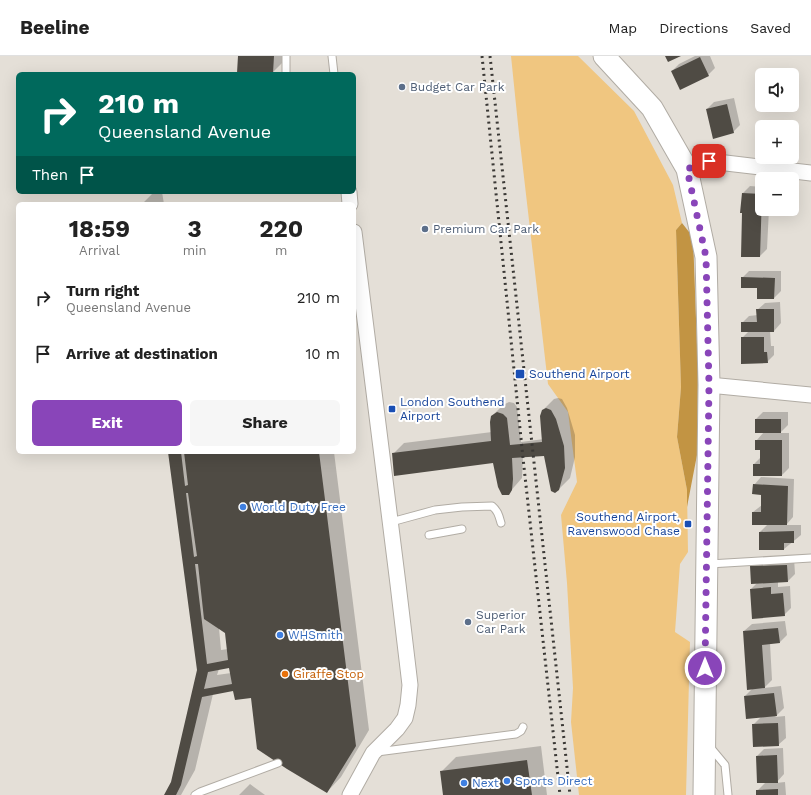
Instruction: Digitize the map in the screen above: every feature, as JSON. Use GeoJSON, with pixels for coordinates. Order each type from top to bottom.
{"type":"FeatureCollection","features":[{"type":"Feature","properties":{"kind":"street"},"geometry":{"type":"LineString","coordinates":[[604,56],[652,108],[687,169],[706,257],[709,385],[704,795]]}},
{"type":"Feature","properties":{"kind":"street"},"geometry":{"type":"LineString","coordinates":[[687,169],[709,161],[811,173]]}},
{"type":"Feature","properties":{"kind":"street"},"geometry":{"type":"LineString","coordinates":[[350,795],[373,753],[402,724],[407,711],[410,696],[410,685],[356,248]]}},
{"type":"Feature","properties":{"kind":"street"},"geometry":{"type":"LineString","coordinates":[[709,385],[811,396]]}},
{"type":"Feature","properties":{"kind":"lane"},"geometry":{"type":"LineString","coordinates":[[286,56],[286,72]]}},
{"type":"Feature","properties":{"kind":"lane"},"geometry":{"type":"LineString","coordinates":[[332,56],[334,72]]}},
{"type":"Feature","properties":{"kind":"lane"},"geometry":{"type":"LineString","coordinates":[[390,522],[435,510],[492,506],[499,514],[500,523]]}},
{"type":"Feature","properties":{"kind":"lane"},"geometry":{"type":"LineString","coordinates":[[429,535],[462,529]]}},
{"type":"Feature","properties":{"kind":"lane"},"geometry":{"type":"LineString","coordinates":[[706,564],[811,558]]}},
{"type":"Feature","properties":{"kind":"lane"},"geometry":{"type":"LineString","coordinates":[[373,753],[516,734],[521,731],[523,727]]}},
{"type":"Feature","properties":{"kind":"lane"},"geometry":{"type":"LineString","coordinates":[[705,741],[725,765],[728,795]]}},
{"type":"Feature","properties":{"kind":"lane"},"geometry":{"type":"LineString","coordinates":[[195,795],[278,763]]}},
{"type":"Feature","properties":{"kind":"shaded area"},"geometry":{"type":"Polygon","coordinates":[[[511,56],[578,56],[634,111],[673,185],[682,223],[676,230],[681,387],[677,437],[687,490],[688,552],[680,564],[675,632],[690,642],[686,795],[579,795],[571,722],[573,688],[567,583],[561,515],[577,482],[568,412],[548,384],[511,56]]]}},
{"type":"Feature","properties":{"kind":"shaded area"},"geometry":{"type":"Polygon","coordinates":[[[682,223],[693,237],[698,372],[697,455],[687,507],[687,490],[677,437],[681,387],[676,230],[682,223]]]}},
{"type":"Feature","properties":{"kind":"building"},"geometry":{"type":"Polygon","coordinates":[[[238,56],[274,56],[273,72],[237,72],[238,56]]]}},
{"type":"Feature","properties":{"kind":"building"},"geometry":{"type":"Polygon","coordinates":[[[665,56],[681,56],[668,62],[665,56]]]}},
{"type":"Feature","properties":{"kind":"building"},"geometry":{"type":"Polygon","coordinates":[[[700,57],[709,76],[680,90],[671,71],[700,57]]]}},
{"type":"Feature","properties":{"kind":"building"},"geometry":{"type":"Polygon","coordinates":[[[727,104],[734,133],[713,139],[706,109],[727,104]]]}},
{"type":"Feature","properties":{"kind":"building"},"geometry":{"type":"Polygon","coordinates":[[[742,193],[755,194],[755,216],[761,216],[760,257],[741,257],[742,213],[740,213],[742,193]]]}},
{"type":"Feature","properties":{"kind":"building"},"geometry":{"type":"Polygon","coordinates":[[[741,277],[775,278],[774,299],[757,299],[757,288],[741,288],[741,277]]]}},
{"type":"Feature","properties":{"kind":"building"},"geometry":{"type":"Polygon","coordinates":[[[756,309],[774,309],[774,332],[741,332],[741,322],[757,322],[756,309]]]}},
{"type":"Feature","properties":{"kind":"building"},"geometry":{"type":"Polygon","coordinates":[[[741,337],[764,337],[764,352],[767,352],[768,363],[741,364],[741,337]]]}},
{"type":"Feature","properties":{"kind":"building"},"geometry":{"type":"Polygon","coordinates":[[[546,408],[551,410],[556,419],[564,446],[565,468],[559,490],[555,493],[551,491],[544,456],[512,458],[513,479],[512,490],[509,495],[502,495],[498,487],[493,463],[394,476],[392,453],[491,441],[491,416],[497,412],[503,414],[507,418],[510,445],[542,442],[540,416],[542,410],[546,408]]]}},
{"type":"Feature","properties":{"kind":"building"},"geometry":{"type":"Polygon","coordinates":[[[755,419],[781,419],[781,433],[755,433],[755,419]]]}},
{"type":"Feature","properties":{"kind":"building"},"geometry":{"type":"Polygon","coordinates":[[[755,440],[782,440],[782,476],[753,476],[753,464],[760,464],[760,450],[755,450],[755,440]]]}},
{"type":"Feature","properties":{"kind":"building"},"geometry":{"type":"Polygon","coordinates":[[[168,454],[181,454],[185,486],[188,485],[184,454],[319,454],[356,746],[327,793],[257,749],[251,698],[235,700],[233,691],[202,697],[181,785],[176,795],[164,795],[171,782],[197,670],[168,454]],[[186,493],[194,557],[197,556],[188,493],[186,493]],[[195,564],[207,664],[228,660],[225,633],[204,619],[198,564],[195,564]],[[229,668],[208,672],[204,689],[232,684],[229,668]]]}},
{"type":"Feature","properties":{"kind":"building"},"geometry":{"type":"Polygon","coordinates":[[[753,484],[788,486],[787,525],[752,525],[752,512],[761,512],[761,495],[752,494],[753,484]]]}},
{"type":"Feature","properties":{"kind":"building"},"geometry":{"type":"Polygon","coordinates":[[[794,531],[794,543],[784,543],[784,550],[759,550],[759,532],[794,531]]]}},
{"type":"Feature","properties":{"kind":"building"},"geometry":{"type":"Polygon","coordinates":[[[787,565],[788,582],[751,584],[750,566],[787,565]]]}},
{"type":"Feature","properties":{"kind":"building"},"geometry":{"type":"Polygon","coordinates":[[[771,587],[771,594],[783,593],[785,616],[752,619],[750,589],[771,587]]]}},
{"type":"Feature","properties":{"kind":"building"},"geometry":{"type":"Polygon","coordinates":[[[778,628],[780,643],[762,645],[765,688],[747,690],[743,631],[778,628]]]}},
{"type":"Feature","properties":{"kind":"building"},"geometry":{"type":"Polygon","coordinates":[[[774,693],[777,716],[746,719],[744,696],[774,693]]]}},
{"type":"Feature","properties":{"kind":"building"},"geometry":{"type":"Polygon","coordinates":[[[778,723],[779,746],[753,747],[752,724],[778,723]]]}},
{"type":"Feature","properties":{"kind":"building"},"geometry":{"type":"Polygon","coordinates":[[[777,755],[778,783],[757,783],[756,756],[777,755]]]}},
{"type":"Feature","properties":{"kind":"building"},"geometry":{"type":"Polygon","coordinates":[[[527,760],[532,795],[443,795],[440,771],[527,760]]]}},
{"type":"Feature","properties":{"kind":"building"},"geometry":{"type":"Polygon","coordinates":[[[778,789],[778,795],[756,795],[756,790],[778,789]]]}},
{"type":"Feature","properties":{"kind":"railway"},"geometry":{"type":"LineString","coordinates":[[482,56],[523,458],[560,795]]}},
{"type":"Feature","properties":{"kind":"railway"},"geometry":{"type":"LineString","coordinates":[[490,56],[570,795]]}},
{"type":"Feature","properties":{"kind":"place","name":"Budget Car Park"},"geometry":{"type":"Point","coordinates":[402,87]}},
{"type":"Feature","properties":{"kind":"place","name":"Premium Car Park"},"geometry":{"type":"Point","coordinates":[425,229]}},
{"type":"Feature","properties":{"kind":"place","name":"Southend Airport"},"geometry":{"type":"Point","coordinates":[520,374]}},
{"type":"Feature","properties":{"kind":"place","name":"London Southend Airport"},"geometry":{"type":"Point","coordinates":[392,409]}},
{"type":"Feature","properties":{"kind":"place","name":"World Duty Free"},"geometry":{"type":"Point","coordinates":[243,507]}},
{"type":"Feature","properties":{"kind":"place","name":"Southend Airport, Ravenswood Chase"},"geometry":{"type":"Point","coordinates":[688,524]}},
{"type":"Feature","properties":{"kind":"place","name":"Superior Car Park"},"geometry":{"type":"Point","coordinates":[468,622]}},
{"type":"Feature","properties":{"kind":"place","name":"WHSmith"},"geometry":{"type":"Point","coordinates":[280,635]}},
{"type":"Feature","properties":{"kind":"place","name":"Giraffe Stop"},"geometry":{"type":"Point","coordinates":[285,674]}},
{"type":"Feature","properties":{"kind":"place","name":"Sports Direct"},"geometry":{"type":"Point","coordinates":[507,781]}},
{"type":"Feature","properties":{"kind":"place","name":"Next"},"geometry":{"type":"Point","coordinates":[464,783]}},
{"type":"Feature","properties":{"kind":"route"},"geometry":{"type":"LineString","coordinates":[[705,668],[709,385],[706,257],[687,169],[709,161]]}}]}
